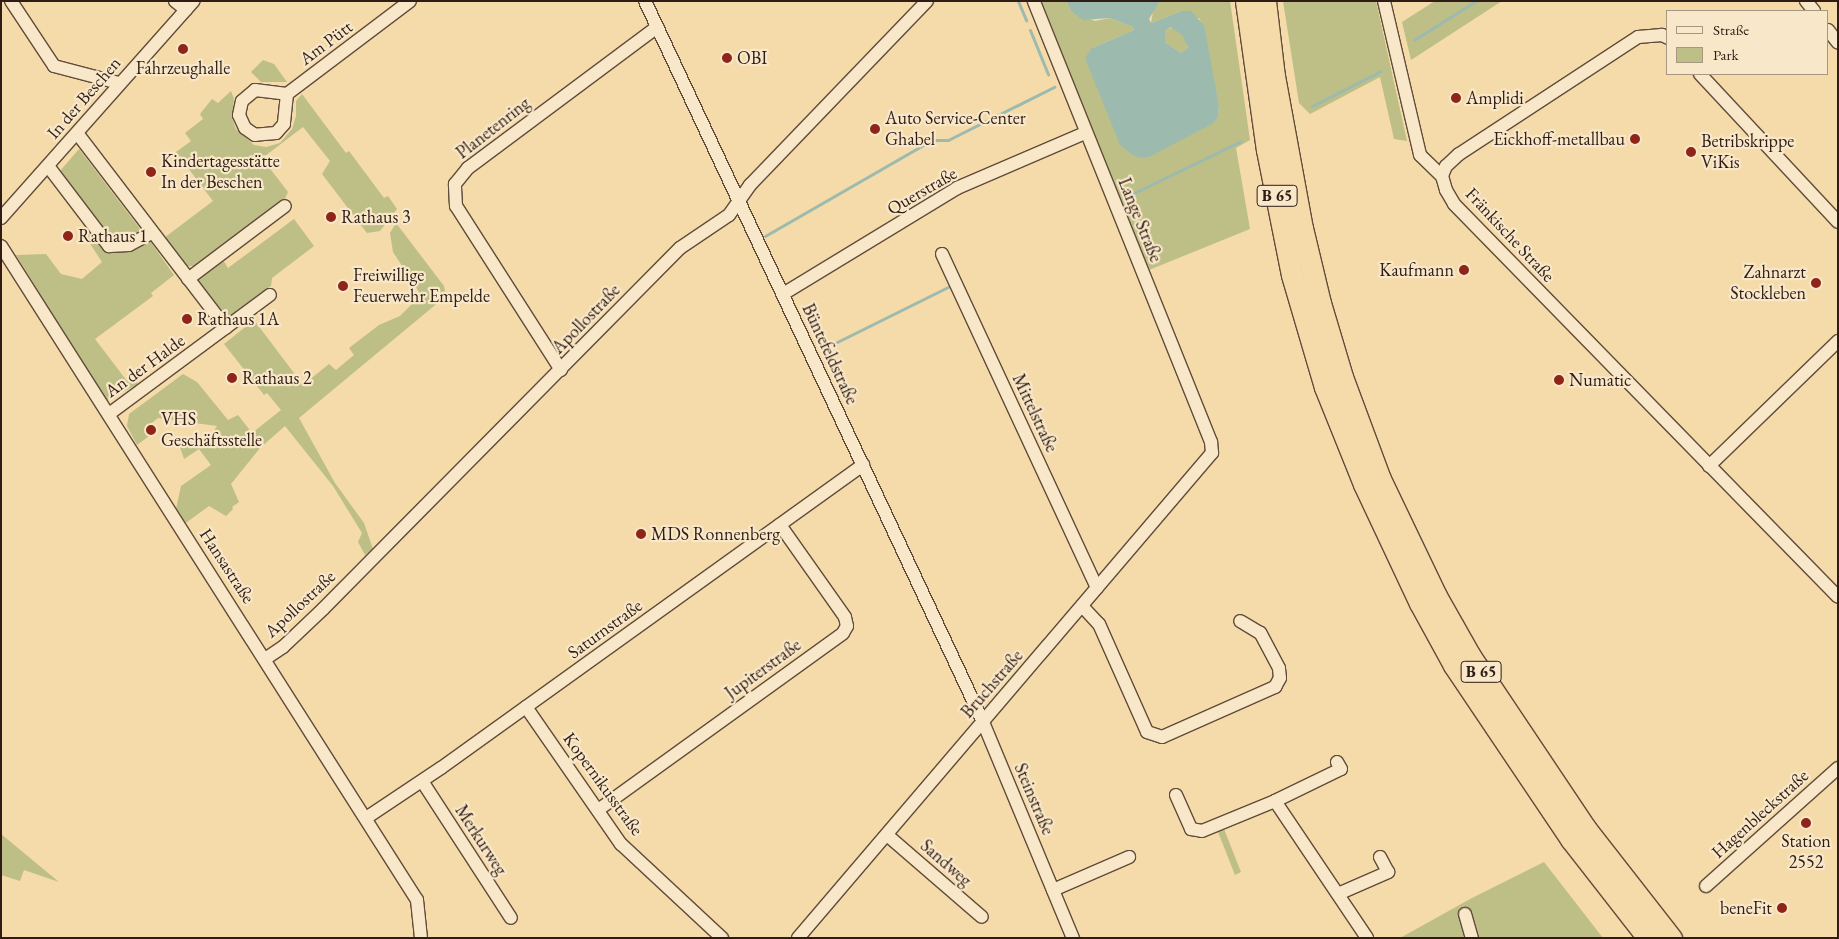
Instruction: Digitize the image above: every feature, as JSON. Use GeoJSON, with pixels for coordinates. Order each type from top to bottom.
{"type":"FeatureCollection","features":[{"type":"Feature","properties":{"kind":"highway","name":"B 65"},"geometry":{"type":"LineString","coordinates":[[1246,1],[1267,150],[1292,274],[1326,387],[1364,484],[1420,602],[1460,672],[1571,839],[1648,938]]}},
{"type":"Feature","properties":{"kind":"highway","name":"B 65"},"geometry":{"type":"LineString","coordinates":[[1265,1],[1274,76],[1302,228],[1320,303],[1342,378],[1380,479],[1436,596],[1475,664],[1586,828],[1671,938]]}},
{"type":"Feature","properties":{"kind":"street"},"geometry":{"type":"LineString","coordinates":[[11,1],[54,66],[118,83]]}},
{"type":"Feature","properties":{"kind":"street"},"geometry":{"type":"LineString","coordinates":[[174,1],[190,6]]}},
{"type":"Feature","properties":{"kind":"street","name":"Am Pütt"},"geometry":{"type":"LineString","coordinates":[[287,94],[410,1]]}},
{"type":"Feature","properties":{"kind":"street","name":"Büntefeldstraße"},"geometry":{"type":"LineString","coordinates":[[645,1],[983,722]]}},
{"type":"Feature","properties":{"kind":"street","name":"Apollostraße"},"geometry":{"type":"LineString","coordinates":[[265,659],[283,647],[312,619],[680,248],[728,215],[739,199],[928,1]]}},
{"type":"Feature","properties":{"kind":"street","name":"Lange Straße"},"geometry":{"type":"LineString","coordinates":[[1034,1],[1085,134],[1211,442],[1212,453]]}},
{"type":"Feature","properties":{"kind":"street"},"geometry":{"type":"LineString","coordinates":[[1384,1],[1420,156],[1442,176],[1446,166],[1459,154],[1638,37],[1662,35],[1666,37]]}},
{"type":"Feature","properties":{"kind":"street","name":"In der Beschen"},"geometry":{"type":"LineString","coordinates":[[1,218],[77,134],[118,83],[190,6]]}},
{"type":"Feature","properties":{"kind":"street","name":"Planetenring"},"geometry":{"type":"LineString","coordinates":[[561,370],[456,206],[455,184],[468,168],[657,27]]}},
{"type":"Feature","properties":{"kind":"street"},"geometry":{"type":"LineString","coordinates":[[1829,31],[1838,43]]}},
{"type":"Feature","properties":{"kind":"street"},"geometry":{"type":"LineString","coordinates":[[1701,75],[1838,222]]}},
{"type":"Feature","properties":{"kind":"street"},"geometry":{"type":"LineString","coordinates":[[77,134],[226,328]]}},
{"type":"Feature","properties":{"kind":"street","name":"Querstraße"},"geometry":{"type":"LineString","coordinates":[[783,294],[957,188],[1085,134]]}},
{"type":"Feature","properties":{"kind":"street"},"geometry":{"type":"LineString","coordinates":[[48,166],[109,246],[128,245],[152,233]]}},
{"type":"Feature","properties":{"kind":"street","name":"Fränkische Straße"},"geometry":{"type":"LineString","coordinates":[[1442,176],[1454,204],[1838,597]]}},
{"type":"Feature","properties":{"kind":"street"},"geometry":{"type":"LineString","coordinates":[[188,279],[285,206]]}},
{"type":"Feature","properties":{"kind":"street","name":"Hansastraße"},"geometry":{"type":"LineString","coordinates":[[1,246],[417,900],[421,938]]}},
{"type":"Feature","properties":{"kind":"street","name":"Mittelstraße"},"geometry":{"type":"LineString","coordinates":[[942,254],[1097,588]]}},
{"type":"Feature","properties":{"kind":"street","name":"An der Halde"},"geometry":{"type":"LineString","coordinates":[[109,414],[270,295]]}},
{"type":"Feature","properties":{"kind":"street"},"geometry":{"type":"LineString","coordinates":[[1709,466],[1838,341]]}},
{"type":"Feature","properties":{"kind":"street","name":"Bruchstraße"},"geometry":{"type":"LineString","coordinates":[[798,938],[1212,453]]}},
{"type":"Feature","properties":{"kind":"street","name":"Saturnstraße"},"geometry":{"type":"LineString","coordinates":[[366,818],[422,781],[526,707],[862,465]]}},
{"type":"Feature","properties":{"kind":"street","name":"Jupiterstraße"},"geometry":{"type":"LineString","coordinates":[[598,810],[843,633],[848,626],[845,617],[780,525]]}},
{"type":"Feature","properties":{"kind":"street"},"geometry":{"type":"LineString","coordinates":[[1082,606],[1099,624],[1147,732],[1162,737],[1276,687],[1280,678],[1279,668],[1260,632],[1240,620]]}},
{"type":"Feature","properties":{"kind":"street","name":"Kopernikusstraße"},"geometry":{"type":"LineString","coordinates":[[526,707],[622,844],[722,938]]}},
{"type":"Feature","properties":{"kind":"street","name":"Steinstraße"},"geometry":{"type":"LineString","coordinates":[[983,722],[1073,938]]}},
{"type":"Feature","properties":{"kind":"street"},"geometry":{"type":"LineString","coordinates":[[1176,795],[1191,829],[1202,831],[1275,801],[1341,769],[1337,762]]}},
{"type":"Feature","properties":{"kind":"street","name":"Hagenbleckstraße"},"geometry":{"type":"LineString","coordinates":[[1706,886],[1838,768]]}},
{"type":"Feature","properties":{"kind":"street","name":"Merkurweg"},"geometry":{"type":"LineString","coordinates":[[422,781],[511,918]]}},
{"type":"Feature","properties":{"kind":"street"},"geometry":{"type":"LineString","coordinates":[[1275,801],[1367,938]]}},
{"type":"Feature","properties":{"kind":"street","name":"Sandweg"},"geometry":{"type":"LineString","coordinates":[[887,835],[982,917]]}},
{"type":"Feature","properties":{"kind":"street"},"geometry":{"type":"LineString","coordinates":[[1053,890],[1129,857]]}},
{"type":"Feature","properties":{"kind":"street"},"geometry":{"type":"LineString","coordinates":[[1338,894],[1388,872],[1380,857]]}},
{"type":"Feature","properties":{"kind":"street"},"geometry":{"type":"LineString","coordinates":[[1465,914],[1472,938]]}},
{"type":"Feature","properties":{"kind":"green space"},"geometry":{"type":"Polygon","coordinates":[[[1040,1],[1066,1],[1071,11],[1095,21],[1110,18],[1133,27],[1134,30],[1092,48],[1140,158],[1198,131],[1218,117],[1219,106],[1200,19],[1181,11],[1151,23],[1153,11],[1160,1],[1230,1],[1250,140],[1236,148],[1250,229],[1149,270],[1040,1]]]}},
{"type":"Feature","properties":{"kind":"green space"},"geometry":{"type":"Polygon","coordinates":[[[1283,1],[1376,1],[1407,141],[1394,139],[1380,77],[1310,114],[1299,103],[1283,1]]]}},
{"type":"Feature","properties":{"kind":"green space"},"geometry":{"type":"Polygon","coordinates":[[[1435,1],[1502,1],[1411,60],[1402,22],[1435,1]]]}},
{"type":"Feature","properties":{"kind":"green space"},"geometry":{"type":"Polygon","coordinates":[[[1172,27],[1183,35],[1188,49],[1181,53],[1165,42],[1165,31],[1172,27]]]}},
{"type":"Feature","properties":{"kind":"green space"},"geometry":{"type":"Polygon","coordinates":[[[263,60],[274,64],[287,82],[261,82],[251,72],[263,60]]]}},
{"type":"Feature","properties":{"kind":"green space"},"geometry":{"type":"Polygon","coordinates":[[[231,91],[234,99],[232,118],[236,129],[254,145],[266,147],[280,143],[292,129],[296,116],[296,101],[302,94],[346,153],[349,151],[384,198],[388,196],[397,209],[380,231],[367,233],[322,174],[330,161],[303,127],[265,156],[268,160],[265,162],[288,192],[284,201],[276,204],[194,266],[186,266],[164,238],[213,201],[176,152],[191,141],[185,133],[203,119],[200,114],[212,99],[218,103],[231,91]]]}},
{"type":"Feature","properties":{"kind":"green space"},"geometry":{"type":"Polygon","coordinates":[[[79,149],[141,230],[133,239],[112,240],[60,171],[79,149]]]}},
{"type":"Feature","properties":{"kind":"green space"},"geometry":{"type":"Polygon","coordinates":[[[294,219],[314,246],[272,278],[271,286],[231,317],[225,315],[198,280],[223,260],[228,268],[294,219]]]}},
{"type":"Feature","properties":{"kind":"green space"},"geometry":{"type":"Polygon","coordinates":[[[396,223],[444,286],[446,296],[299,418],[335,483],[364,523],[373,549],[365,555],[358,542],[362,533],[333,486],[285,426],[260,448],[231,484],[239,502],[232,507],[233,509],[226,516],[209,506],[183,525],[176,509],[181,486],[211,465],[199,449],[184,459],[180,447],[182,438],[206,442],[217,426],[158,418],[144,429],[149,436],[137,445],[127,426],[129,414],[183,374],[197,382],[228,420],[238,415],[252,433],[281,410],[267,393],[264,395],[224,344],[254,320],[303,385],[329,364],[336,370],[354,355],[349,348],[379,325],[400,316],[421,295],[393,252],[390,233],[396,223]]]}},
{"type":"Feature","properties":{"kind":"green space"},"geometry":{"type":"Polygon","coordinates":[[[92,229],[108,250],[150,241],[174,275],[151,293],[153,296],[95,339],[127,381],[133,377],[138,384],[106,401],[16,255],[46,254],[61,274],[82,279],[102,262],[83,233],[92,229]]]}},
{"type":"Feature","properties":{"kind":"green space"},"geometry":{"type":"Polygon","coordinates":[[[1224,829],[1241,872],[1235,875],[1218,832],[1224,829]]]}},
{"type":"Feature","properties":{"kind":"green space"},"geometry":{"type":"Polygon","coordinates":[[[1,834],[59,882],[24,870],[20,881],[1,875],[1,834]]]}},
{"type":"Feature","properties":{"kind":"green space"},"geometry":{"type":"Polygon","coordinates":[[[1544,862],[1603,938],[1400,938],[1472,898],[1544,862]]]}},
{"type":"Feature","properties":{"kind":"shaded area"},"geometry":{"type":"Polygon","coordinates":[[[1066,1],[1160,1],[1149,19],[1151,23],[1181,11],[1191,11],[1204,25],[1219,106],[1218,117],[1212,124],[1149,157],[1140,158],[1133,155],[1120,145],[1085,58],[1092,48],[1134,30],[1133,27],[1110,18],[1083,20],[1071,11],[1066,1]],[[1171,27],[1165,31],[1165,42],[1181,53],[1188,48],[1182,35],[1171,27]]]}},
{"type":"Feature","properties":{"kind":"waterway"},"geometry":{"type":"LineString","coordinates":[[1018,1],[1026,20]]}},
{"type":"Feature","properties":{"kind":"waterway"},"geometry":{"type":"LineString","coordinates":[[1414,40],[1476,1]]}},
{"type":"Feature","properties":{"kind":"waterway"},"geometry":{"type":"LineString","coordinates":[[1030,30],[1048,74]]}},
{"type":"Feature","properties":{"kind":"waterway"},"geometry":{"type":"LineString","coordinates":[[1312,106],[1381,71]]}},
{"type":"Feature","properties":{"kind":"waterway"},"geometry":{"type":"LineString","coordinates":[[765,236],[932,140],[948,140],[1054,87]]}},
{"type":"Feature","properties":{"kind":"waterway"},"geometry":{"type":"LineString","coordinates":[[1130,195],[1241,141]]}},
{"type":"Feature","properties":{"kind":"waterway"},"geometry":{"type":"LineString","coordinates":[[823,349],[948,287]]}},
{"type":"Feature","properties":{"kind":"place","name":"Fahrzeughalle"},"geometry":{"type":"Point","coordinates":[183,49]}},
{"type":"Feature","properties":{"kind":"place","name":"OBI"},"geometry":{"type":"Point","coordinates":[727,58]}},
{"type":"Feature","properties":{"kind":"place","name":"Amplidi"},"geometry":{"type":"Point","coordinates":[1456,98]}},
{"type":"Feature","properties":{"kind":"place","name":"Auto Service-Center Ghabel"},"geometry":{"type":"Point","coordinates":[875,129]}},
{"type":"Feature","properties":{"kind":"place","name":"Eickhoff-metallbau"},"geometry":{"type":"Point","coordinates":[1635,139]}},
{"type":"Feature","properties":{"kind":"place","name":"Betribskrippe ViKis"},"geometry":{"type":"Point","coordinates":[1691,152]}},
{"type":"Feature","properties":{"kind":"place","name":"Kindertagesstätte In der Beschen"},"geometry":{"type":"Point","coordinates":[151,172]}},
{"type":"Feature","properties":{"kind":"place","name":"Rathaus 3"},"geometry":{"type":"Point","coordinates":[331,217]}},
{"type":"Feature","properties":{"kind":"place","name":"Rathaus 1"},"geometry":{"type":"Point","coordinates":[68,236]}},
{"type":"Feature","properties":{"kind":"place","name":"Kaufmann"},"geometry":{"type":"Point","coordinates":[1464,270]}},
{"type":"Feature","properties":{"kind":"place","name":"Zahnarzt Stockleben"},"geometry":{"type":"Point","coordinates":[1816,283]}},
{"type":"Feature","properties":{"kind":"place","name":"Freiwillige Feuerwehr Empelde"},"geometry":{"type":"Point","coordinates":[343,286]}},
{"type":"Feature","properties":{"kind":"place","name":"Rathaus 1A"},"geometry":{"type":"Point","coordinates":[187,319]}},
{"type":"Feature","properties":{"kind":"place","name":"Rathaus 2"},"geometry":{"type":"Point","coordinates":[232,378]}},
{"type":"Feature","properties":{"kind":"place","name":"Numatic"},"geometry":{"type":"Point","coordinates":[1559,380]}},
{"type":"Feature","properties":{"kind":"place","name":"VHS Geschäftsstelle"},"geometry":{"type":"Point","coordinates":[151,430]}},
{"type":"Feature","properties":{"kind":"place","name":"MDS Ronnenberg"},"geometry":{"type":"Point","coordinates":[641,534]}},
{"type":"Feature","properties":{"kind":"place","name":"Station 2552"},"geometry":{"type":"Point","coordinates":[1806,823]}},
{"type":"Feature","properties":{"kind":"place","name":"beneFit"},"geometry":{"type":"Point","coordinates":[1782,908]}}]}
